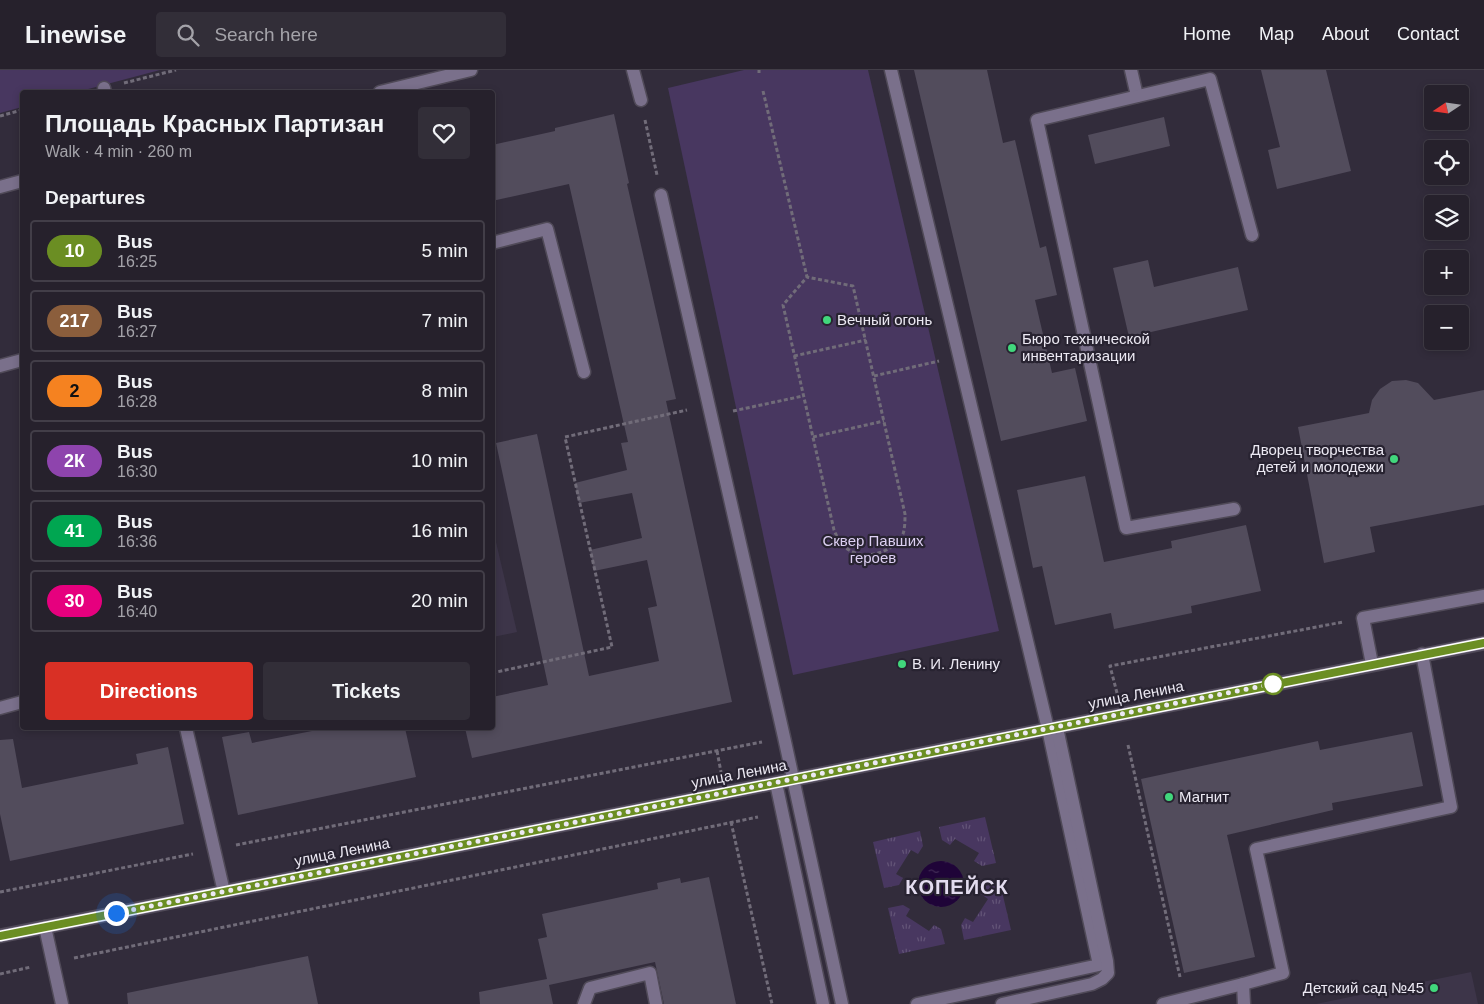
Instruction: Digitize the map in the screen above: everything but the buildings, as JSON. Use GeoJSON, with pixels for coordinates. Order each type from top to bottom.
{"type":"FeatureCollection","features":[{"type":"Feature","properties":{"kind":"street"},"geometry":{"type":"LineString","coordinates":[[388,90],[471,70]]}},
{"type":"Feature","properties":{"kind":"street"},"geometry":{"type":"LineString","coordinates":[[634,70],[641,100]]}},
{"type":"Feature","properties":{"kind":"street"},"geometry":{"type":"LineString","coordinates":[[891,70],[1107,960],[1108,973],[1102,979],[1092,984],[1029,1001],[1002,1004]]}},
{"type":"Feature","properties":{"kind":"street"},"geometry":{"type":"LineString","coordinates":[[1131,70],[1137,96]]}},
{"type":"Feature","properties":{"kind":"street"},"geometry":{"type":"LineString","coordinates":[[1234,509],[1126,528],[1037,120],[1210,79],[1252,235]]}},
{"type":"Feature","properties":{"kind":"street"},"geometry":{"type":"LineString","coordinates":[[0,187],[20,182]]}},
{"type":"Feature","properties":{"kind":"street"},"geometry":{"type":"LineString","coordinates":[[661,196],[711,410],[842,1004]]}},
{"type":"Feature","properties":{"kind":"street"},"geometry":{"type":"LineString","coordinates":[[495,242],[547,229],[584,372]]}},
{"type":"Feature","properties":{"kind":"street"},"geometry":{"type":"LineString","coordinates":[[0,366],[20,361]]}},
{"type":"Feature","properties":{"kind":"street"},"geometry":{"type":"LineString","coordinates":[[1372,664],[1363,618],[1484,596]]}},
{"type":"Feature","properties":{"kind":"street","name":"улица Ленина"},"geometry":{"type":"LineString","coordinates":[[0,936],[1484,643]]}},
{"type":"Feature","properties":{"kind":"street"},"geometry":{"type":"LineString","coordinates":[[1163,1004],[1283,972],[1256,849],[1451,807],[1422,654]]}},
{"type":"Feature","properties":{"kind":"street"},"geometry":{"type":"LineString","coordinates":[[0,708],[20,703]]}},
{"type":"Feature","properties":{"kind":"street"},"geometry":{"type":"LineString","coordinates":[[917,1004],[1099,965],[1052,728]]}},
{"type":"Feature","properties":{"kind":"street"},"geometry":{"type":"LineString","coordinates":[[186,730],[224,892]]}},
{"type":"Feature","properties":{"kind":"street"},"geometry":{"type":"LineString","coordinates":[[776,783],[823,1004]]}},
{"type":"Feature","properties":{"kind":"street"},"geometry":{"type":"LineString","coordinates":[[45,927],[62,1004]]}},
{"type":"Feature","properties":{"kind":"street"},"geometry":{"type":"LineString","coordinates":[[584,1004],[590,988],[650,973],[656,1004]]}},
{"type":"Feature","properties":{"kind":"street"},"geometry":{"type":"LineString","coordinates":[[1242,984],[1244,1004]]}},
{"type":"Feature","properties":{"kind":"path"},"geometry":{"type":"LineString","coordinates":[[105,90],[176,70]]}},
{"type":"Feature","properties":{"kind":"path"},"geometry":{"type":"LineString","coordinates":[[763,91],[807,277]]}},
{"type":"Feature","properties":{"kind":"path"},"geometry":{"type":"LineString","coordinates":[[641,100],[661,196]]}},
{"type":"Feature","properties":{"kind":"path"},"geometry":{"type":"LineString","coordinates":[[0,116],[20,111]]}},
{"type":"Feature","properties":{"kind":"path"},"geometry":{"type":"LineString","coordinates":[[807,277],[852,286],[905,514],[904,532],[896,544],[880,554],[859,554],[843,546],[834,530],[783,305],[807,277]]}},
{"type":"Feature","properties":{"kind":"path"},"geometry":{"type":"LineString","coordinates":[[794,356],[866,340]]}},
{"type":"Feature","properties":{"kind":"path"},"geometry":{"type":"LineString","coordinates":[[874,376],[959,356]]}},
{"type":"Feature","properties":{"kind":"path"},"geometry":{"type":"LineString","coordinates":[[495,672],[612,647],[565,437],[711,410],[804,396]]}},
{"type":"Feature","properties":{"kind":"path"},"geometry":{"type":"LineString","coordinates":[[813,437],[884,421]]}},
{"type":"Feature","properties":{"kind":"path"},"geometry":{"type":"LineString","coordinates":[[1117,693],[1110,666],[1363,618]]}},
{"type":"Feature","properties":{"kind":"path"},"geometry":{"type":"LineString","coordinates":[[0,892],[784,738]]}},
{"type":"Feature","properties":{"kind":"path"},"geometry":{"type":"LineString","coordinates":[[1128,745],[1185,999]]}},
{"type":"Feature","properties":{"kind":"path"},"geometry":{"type":"LineString","coordinates":[[717,751],[722,775]]}},
{"type":"Feature","properties":{"kind":"path"},"geometry":{"type":"LineString","coordinates":[[0,974],[758,817]]}},
{"type":"Feature","properties":{"kind":"path"},"geometry":{"type":"LineString","coordinates":[[731,822],[772,1004]]}},
{"type":"Feature","properties":{"kind":"shaded area"},"geometry":{"type":"Polygon","coordinates":[[[495,538],[517,632],[495,637],[495,538]]]}},
{"type":"Feature","properties":{"kind":"shaded area","name":"Детский сад №45"},"geometry":{"type":"Polygon","coordinates":[[[1471,972],[1478,1004],[1316,1004],[1471,972]]]}},
{"type":"Feature","properties":{"kind":"green space"},"geometry":{"type":"Polygon","coordinates":[[[0,70],[160,70],[85,90],[20,90],[20,108],[0,113],[0,70]]]}},
{"type":"Feature","properties":{"kind":"green space","name":"Сквер Павших героев"},"geometry":{"type":"Polygon","coordinates":[[[744,70],[868,70],[999,631],[793,675],[668,88],[744,70]]]}},
{"type":"Feature","properties":{"kind":"green space"},"geometry":{"type":"Polygon","coordinates":[[[985,817],[996,863],[982,866],[974,861],[979,853],[955,839],[950,845],[942,840],[939,827],[985,817]]]}},
{"type":"Feature","properties":{"kind":"green space"},"geometry":{"type":"Polygon","coordinates":[[[920,831],[923,846],[918,854],[911,850],[896,874],[903,878],[899,885],[884,888],[873,842],[920,831]]]}},
{"type":"Feature","properties":{"kind":"green space"},"geometry":{"type":"Polygon","coordinates":[[[1000,883],[1011,930],[964,940],[961,925],[965,918],[973,922],[988,899],[981,894],[985,886],[1000,883]]]}},
{"type":"Feature","properties":{"kind":"green space"},"geometry":{"type":"Polygon","coordinates":[[[903,905],[910,909],[906,916],[929,931],[934,925],[941,929],[945,944],[899,954],[888,908],[903,905]]]}},
{"type":"Feature","properties":{"kind":"water"},"geometry":{"type":"Polygon","coordinates":[[[941,861],[954,865],[960,871],[964,884],[960,897],[954,903],[941,907],[928,903],[922,897],[918,884],[922,871],[928,865],[941,861]]]}},
{"type":"Feature","properties":{"kind":"bus line","name":"10"},"geometry":{"type":"LineString","coordinates":[[0,936],[1484,643]]}},
{"type":"Feature","properties":{"kind":"place","name":"Вечный огонь"},"geometry":{"type":"Point","coordinates":[827,320]}},
{"type":"Feature","properties":{"kind":"place","name":"Бюро технической инвентаризации"},"geometry":{"type":"Point","coordinates":[1012,348]}},
{"type":"Feature","properties":{"kind":"place","name":"Дворец творчества детей и молодежи"},"geometry":{"type":"Point","coordinates":[1394,459]}},
{"type":"Feature","properties":{"kind":"place","name":"В. И. Ленину"},"geometry":{"type":"Point","coordinates":[902,664]}},
{"type":"Feature","properties":{"kind":"place","name":"Магнит"},"geometry":{"type":"Point","coordinates":[1169,797]}},
{"type":"Feature","properties":{"kind":"place","name":"Детский сад №45"},"geometry":{"type":"Point","coordinates":[1434,988]}},
{"type":"Feature","properties":{"kind":"district","name":"КОПЕЙСК"},"geometry":{"type":"Point","coordinates":[957,887]}},
{"type":"Feature","properties":{"kind":"route"},"geometry":{"type":"LineString","coordinates":[[116,913],[1273,684]]}}]}
